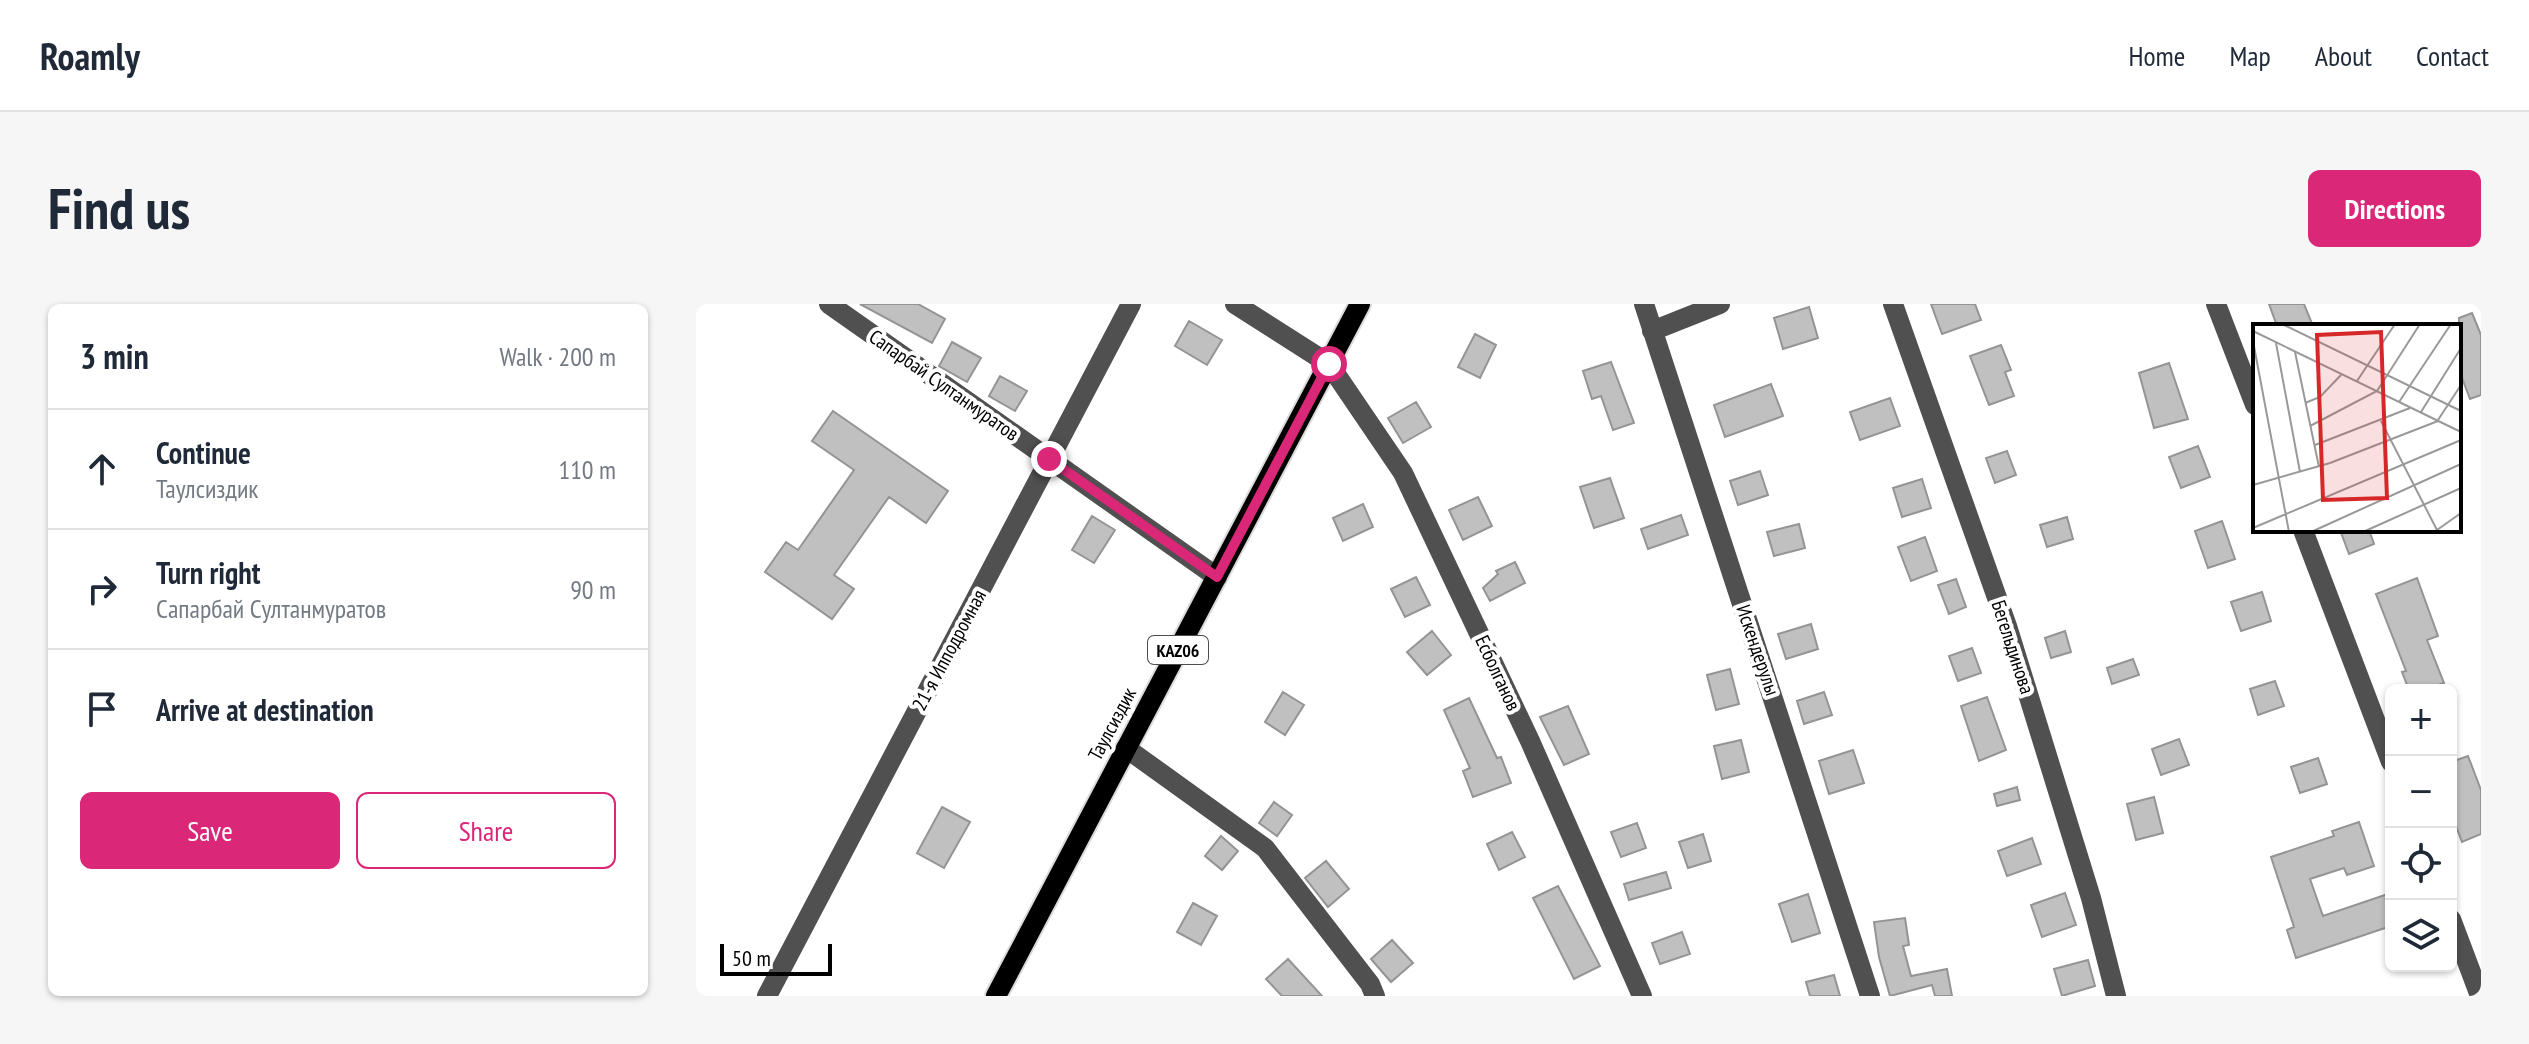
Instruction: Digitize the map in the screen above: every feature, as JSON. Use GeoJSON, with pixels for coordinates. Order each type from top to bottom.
{"type":"FeatureCollection","features":[{"type":"Feature","properties":{"kind":"main road","name":"Таулсиздик"},"geometry":{"type":"LineString","coordinates":[[996,996],[1360,304]]}},
{"type":"Feature","properties":{"kind":"street","name":"Сапарбай Султанмуратов"},"geometry":{"type":"LineString","coordinates":[[829,304],[1217,577]]}},
{"type":"Feature","properties":{"kind":"street","name":"21-я Ипподромная"},"geometry":{"type":"LineString","coordinates":[[767,996],[1131,304]]}},
{"type":"Feature","properties":{"kind":"street"},"geometry":{"type":"LineString","coordinates":[[1235,304],[1329,364]]}},
{"type":"Feature","properties":{"kind":"street","name":"Искендерулы"},"geometry":{"type":"LineString","coordinates":[[1644,304],[1870,996]]}},
{"type":"Feature","properties":{"kind":"street"},"geometry":{"type":"LineString","coordinates":[[1652,331],[1720,304]]}},
{"type":"Feature","properties":{"kind":"street","name":"Бегельдинова"},"geometry":{"type":"LineString","coordinates":[[1893,304],[2007,626],[2091,898],[2116,996]]}},
{"type":"Feature","properties":{"kind":"street"},"geometry":{"type":"LineString","coordinates":[[2216,304],[2253,400]]}},
{"type":"Feature","properties":{"kind":"street","name":"Есболганов"},"geometry":{"type":"LineString","coordinates":[[1329,364],[1403,473],[1530,741],[1642,996]]}},
{"type":"Feature","properties":{"kind":"street"},"geometry":{"type":"LineString","coordinates":[[2304,532],[2389,756]]}},
{"type":"Feature","properties":{"kind":"street"},"geometry":{"type":"LineString","coordinates":[[1126,748],[1265,848],[1370,984],[1375,996]]}},
{"type":"Feature","properties":{"kind":"street"},"geometry":{"type":"LineString","coordinates":[[2457,935],[2480,996]]}},
{"type":"Feature","properties":{"kind":"building"},"geometry":{"type":"Polygon","coordinates":[[[860,304],[918,304],[945,319],[932,343],[860,304]]]}},
{"type":"Feature","properties":{"kind":"building"},"geometry":{"type":"Polygon","coordinates":[[[1931,304],[1975,304],[1981,320],[1942,334],[1931,304]]]}},
{"type":"Feature","properties":{"kind":"building"},"geometry":{"type":"Polygon","coordinates":[[[2269,304],[2304,304],[2312,324],[2276,324],[2269,304]]]}},
{"type":"Feature","properties":{"kind":"building"},"geometry":{"type":"Polygon","coordinates":[[[1809,307],[1818,338],[1783,349],[1774,318],[1809,307]]]}},
{"type":"Feature","properties":{"kind":"building"},"geometry":{"type":"Polygon","coordinates":[[[2472,313],[2481,335],[2481,395],[2470,399],[2461,375],[2459,318],[2472,313]]]}},
{"type":"Feature","properties":{"kind":"building"},"geometry":{"type":"Polygon","coordinates":[[[1189,321],[1222,340],[1207,365],[1175,346],[1189,321]]]}},
{"type":"Feature","properties":{"kind":"building"},"geometry":{"type":"Polygon","coordinates":[[[1475,334],[1496,345],[1480,378],[1458,367],[1475,334]]]}},
{"type":"Feature","properties":{"kind":"building"},"geometry":{"type":"Polygon","coordinates":[[[952,342],[981,358],[967,382],[939,366],[952,342]]]}},
{"type":"Feature","properties":{"kind":"building"},"geometry":{"type":"Polygon","coordinates":[[[2001,345],[2011,370],[2005,372],[2014,396],[1989,405],[1970,356],[2001,345]]]}},
{"type":"Feature","properties":{"kind":"building"},"geometry":{"type":"Polygon","coordinates":[[[1611,362],[1634,423],[1613,430],[1601,396],[1592,399],[1583,371],[1611,362]]]}},
{"type":"Feature","properties":{"kind":"building"},"geometry":{"type":"Polygon","coordinates":[[[2169,363],[2188,419],[2154,428],[2139,373],[2169,363]]]}},
{"type":"Feature","properties":{"kind":"building"},"geometry":{"type":"Polygon","coordinates":[[[1000,376],[1027,391],[1015,411],[989,396],[1000,376]]]}},
{"type":"Feature","properties":{"kind":"building"},"geometry":{"type":"Polygon","coordinates":[[[1771,384],[1783,416],[1725,437],[1714,405],[1771,384]]]}},
{"type":"Feature","properties":{"kind":"building"},"geometry":{"type":"Polygon","coordinates":[[[1890,398],[1900,426],[1860,440],[1850,412],[1890,398]]]}},
{"type":"Feature","properties":{"kind":"building"},"geometry":{"type":"Polygon","coordinates":[[[1416,402],[1431,427],[1403,443],[1388,418],[1416,402]]]}},
{"type":"Feature","properties":{"kind":"building"},"geometry":{"type":"Polygon","coordinates":[[[833,411],[948,491],[926,523],[889,497],[834,575],[854,589],[832,619],[765,572],[786,542],[798,550],[854,470],[812,441],[833,411]]]}},
{"type":"Feature","properties":{"kind":"building"},"geometry":{"type":"Polygon","coordinates":[[[2198,446],[2210,477],[2181,488],[2169,457],[2198,446]]]}},
{"type":"Feature","properties":{"kind":"building"},"geometry":{"type":"Polygon","coordinates":[[[2007,451],[2016,475],[1995,483],[1986,458],[2007,451]]]}},
{"type":"Feature","properties":{"kind":"building"},"geometry":{"type":"Polygon","coordinates":[[[1760,471],[1768,495],[1738,505],[1730,481],[1760,471]]]}},
{"type":"Feature","properties":{"kind":"building"},"geometry":{"type":"Polygon","coordinates":[[[1610,478],[1624,518],[1594,528],[1580,487],[1610,478]]]}},
{"type":"Feature","properties":{"kind":"building"},"geometry":{"type":"Polygon","coordinates":[[[1922,479],[1931,508],[1902,517],[1893,488],[1922,479]]]}},
{"type":"Feature","properties":{"kind":"building"},"geometry":{"type":"Polygon","coordinates":[[[1478,497],[1492,526],[1463,540],[1449,510],[1478,497]]]}},
{"type":"Feature","properties":{"kind":"building"},"geometry":{"type":"Polygon","coordinates":[[[1363,504],[1373,527],[1343,541],[1333,518],[1363,504]]]}},
{"type":"Feature","properties":{"kind":"building"},"geometry":{"type":"Polygon","coordinates":[[[1681,515],[1688,535],[1648,549],[1641,529],[1681,515]]]}},
{"type":"Feature","properties":{"kind":"building"},"geometry":{"type":"Polygon","coordinates":[[[1092,516],[1115,530],[1094,563],[1072,550],[1092,516]]]}},
{"type":"Feature","properties":{"kind":"building"},"geometry":{"type":"Polygon","coordinates":[[[2067,517],[2073,539],[2047,547],[2040,525],[2067,517]]]}},
{"type":"Feature","properties":{"kind":"building"},"geometry":{"type":"Polygon","coordinates":[[[2222,521],[2235,559],[2208,568],[2195,531],[2222,521]]]}},
{"type":"Feature","properties":{"kind":"building"},"geometry":{"type":"Polygon","coordinates":[[[1799,524],[1805,548],[1774,556],[1767,532],[1799,524]]]}},
{"type":"Feature","properties":{"kind":"building"},"geometry":{"type":"Polygon","coordinates":[[[2341,532],[2370,532],[2374,544],[2349,554],[2341,532]]]}},
{"type":"Feature","properties":{"kind":"building"},"geometry":{"type":"Polygon","coordinates":[[[1925,537],[1937,571],[1911,581],[1898,547],[1925,537]]]}},
{"type":"Feature","properties":{"kind":"building"},"geometry":{"type":"Polygon","coordinates":[[[1515,562],[1525,583],[1490,601],[1483,588],[1498,574],[1496,571],[1515,562]]]}},
{"type":"Feature","properties":{"kind":"building"},"geometry":{"type":"Polygon","coordinates":[[[1416,577],[1430,605],[1405,617],[1391,589],[1416,577]]]}},
{"type":"Feature","properties":{"kind":"building"},"geometry":{"type":"Polygon","coordinates":[[[2417,578],[2438,636],[2427,640],[2444,683],[2407,684],[2402,672],[2406,671],[2376,594],[2417,578]]]}},
{"type":"Feature","properties":{"kind":"building"},"geometry":{"type":"Polygon","coordinates":[[[1956,579],[1966,607],[1949,614],[1938,585],[1956,579]]]}},
{"type":"Feature","properties":{"kind":"building"},"geometry":{"type":"Polygon","coordinates":[[[2262,592],[2271,621],[2241,631],[2231,602],[2262,592]]]}},
{"type":"Feature","properties":{"kind":"building"},"geometry":{"type":"Polygon","coordinates":[[[1811,624],[1818,649],[1786,659],[1778,634],[1811,624]]]}},
{"type":"Feature","properties":{"kind":"building"},"geometry":{"type":"Polygon","coordinates":[[[1432,631],[1451,655],[1427,675],[1407,652],[1432,631]]]}},
{"type":"Feature","properties":{"kind":"building"},"geometry":{"type":"Polygon","coordinates":[[[2065,631],[2071,652],[2051,658],[2045,638],[2065,631]]]}},
{"type":"Feature","properties":{"kind":"building"},"geometry":{"type":"Polygon","coordinates":[[[1972,648],[1981,673],[1958,681],[1949,656],[1972,648]]]}},
{"type":"Feature","properties":{"kind":"building"},"geometry":{"type":"Polygon","coordinates":[[[2133,659],[2139,675],[2112,684],[2107,668],[2133,659]]]}},
{"type":"Feature","properties":{"kind":"building"},"geometry":{"type":"Polygon","coordinates":[[[1730,669],[1739,704],[1716,710],[1707,675],[1730,669]]]}},
{"type":"Feature","properties":{"kind":"building"},"geometry":{"type":"Polygon","coordinates":[[[2275,681],[2284,706],[2258,715],[2250,689],[2275,681]]]}},
{"type":"Feature","properties":{"kind":"building"},"geometry":{"type":"Polygon","coordinates":[[[1283,692],[1304,705],[1285,735],[1265,722],[1283,692]]]}},
{"type":"Feature","properties":{"kind":"building"},"geometry":{"type":"Polygon","coordinates":[[[1824,692],[1832,715],[1804,724],[1797,701],[1824,692]]]}},
{"type":"Feature","properties":{"kind":"building"},"geometry":{"type":"Polygon","coordinates":[[[1987,697],[2006,750],[1979,761],[1961,706],[1987,697]]]}},
{"type":"Feature","properties":{"kind":"building"},"geometry":{"type":"Polygon","coordinates":[[[1469,698],[1497,758],[1501,757],[1511,783],[1473,797],[1463,771],[1470,768],[1444,710],[1469,698]]]}},
{"type":"Feature","properties":{"kind":"building"},"geometry":{"type":"Polygon","coordinates":[[[1568,706],[1589,754],[1564,765],[1540,717],[1568,706]]]}},
{"type":"Feature","properties":{"kind":"building"},"geometry":{"type":"Polygon","coordinates":[[[2179,739],[2189,765],[2161,775],[2152,749],[2179,739]]]}},
{"type":"Feature","properties":{"kind":"building"},"geometry":{"type":"Polygon","coordinates":[[[1741,740],[1749,772],[1722,779],[1714,746],[1741,740]]]}},
{"type":"Feature","properties":{"kind":"building"},"geometry":{"type":"Polygon","coordinates":[[[1853,750],[1864,783],[1829,794],[1819,761],[1853,750]]]}},
{"type":"Feature","properties":{"kind":"building"},"geometry":{"type":"Polygon","coordinates":[[[2468,756],[2481,790],[2481,834],[2462,842],[2457,829],[2457,760],[2468,756]]]}},
{"type":"Feature","properties":{"kind":"building"},"geometry":{"type":"Polygon","coordinates":[[[2318,758],[2327,784],[2300,793],[2291,767],[2318,758]]]}},
{"type":"Feature","properties":{"kind":"building"},"geometry":{"type":"Polygon","coordinates":[[[2017,787],[2020,800],[1997,806],[1994,794],[2017,787]]]}},
{"type":"Feature","properties":{"kind":"building"},"geometry":{"type":"Polygon","coordinates":[[[2154,797],[2163,833],[2136,840],[2127,804],[2154,797]]]}},
{"type":"Feature","properties":{"kind":"building"},"geometry":{"type":"Polygon","coordinates":[[[1274,802],[1292,815],[1277,836],[1259,823],[1274,802]]]}},
{"type":"Feature","properties":{"kind":"building"},"geometry":{"type":"Polygon","coordinates":[[[942,807],[970,822],[944,868],[917,853],[942,807]]]}},
{"type":"Feature","properties":{"kind":"building"},"geometry":{"type":"Polygon","coordinates":[[[2359,822],[2374,866],[2347,875],[2344,868],[2310,879],[2323,916],[2385,895],[2385,928],[2296,958],[2287,930],[2294,927],[2271,857],[2334,836],[2332,831],[2359,822]]]}},
{"type":"Feature","properties":{"kind":"building"},"geometry":{"type":"Polygon","coordinates":[[[1637,823],[1646,848],[1621,857],[1611,832],[1637,823]]]}},
{"type":"Feature","properties":{"kind":"building"},"geometry":{"type":"Polygon","coordinates":[[[1512,832],[1525,857],[1499,870],[1487,844],[1512,832]]]}},
{"type":"Feature","properties":{"kind":"building"},"geometry":{"type":"Polygon","coordinates":[[[1703,834],[1711,861],[1688,868],[1679,842],[1703,834]]]}},
{"type":"Feature","properties":{"kind":"building"},"geometry":{"type":"Polygon","coordinates":[[[1221,836],[1238,851],[1222,870],[1205,856],[1221,836]]]}},
{"type":"Feature","properties":{"kind":"building"},"geometry":{"type":"Polygon","coordinates":[[[2032,838],[2041,864],[2007,876],[1998,851],[2032,838]]]}},
{"type":"Feature","properties":{"kind":"building"},"geometry":{"type":"Polygon","coordinates":[[[1326,861],[1349,889],[1328,907],[1305,878],[1326,861]]]}},
{"type":"Feature","properties":{"kind":"building"},"geometry":{"type":"Polygon","coordinates":[[[1666,872],[1671,888],[1629,900],[1624,884],[1666,872]]]}},
{"type":"Feature","properties":{"kind":"building"},"geometry":{"type":"Polygon","coordinates":[[[1558,886],[1600,966],[1574,979],[1533,898],[1558,886]]]}},
{"type":"Feature","properties":{"kind":"building"},"geometry":{"type":"Polygon","coordinates":[[[2065,893],[2076,925],[2042,937],[2031,905],[2065,893]]]}},
{"type":"Feature","properties":{"kind":"building"},"geometry":{"type":"Polygon","coordinates":[[[1808,894],[1820,933],[1792,942],[1779,904],[1808,894]]]}},
{"type":"Feature","properties":{"kind":"building"},"geometry":{"type":"Polygon","coordinates":[[[1193,903],[1217,916],[1201,945],[1177,932],[1193,903]]]}},
{"type":"Feature","properties":{"kind":"building"},"geometry":{"type":"Polygon","coordinates":[[[1905,918],[1909,945],[1903,946],[1911,976],[1947,969],[1952,996],[1935,996],[1932,985],[1890,996],[1879,957],[1874,922],[1905,918]]]}},
{"type":"Feature","properties":{"kind":"building"},"geometry":{"type":"Polygon","coordinates":[[[1682,932],[1690,954],[1660,964],[1652,943],[1682,932]]]}},
{"type":"Feature","properties":{"kind":"building"},"geometry":{"type":"Polygon","coordinates":[[[1392,940],[1413,963],[1391,982],[1371,959],[1392,940]]]}},
{"type":"Feature","properties":{"kind":"building"},"geometry":{"type":"Polygon","coordinates":[[[1288,959],[1322,996],[1282,996],[1266,979],[1288,959]]]}},
{"type":"Feature","properties":{"kind":"building"},"geometry":{"type":"Polygon","coordinates":[[[2088,960],[2095,986],[2062,996],[2054,969],[2088,960]]]}},
{"type":"Feature","properties":{"kind":"building"},"geometry":{"type":"Polygon","coordinates":[[[1834,975],[1840,996],[1810,996],[1806,982],[1834,975]]]}},
{"type":"Feature","properties":{"kind":"route"},"geometry":{"type":"LineString","coordinates":[[1049,459],[1217,577],[1329,364]]}}]}
